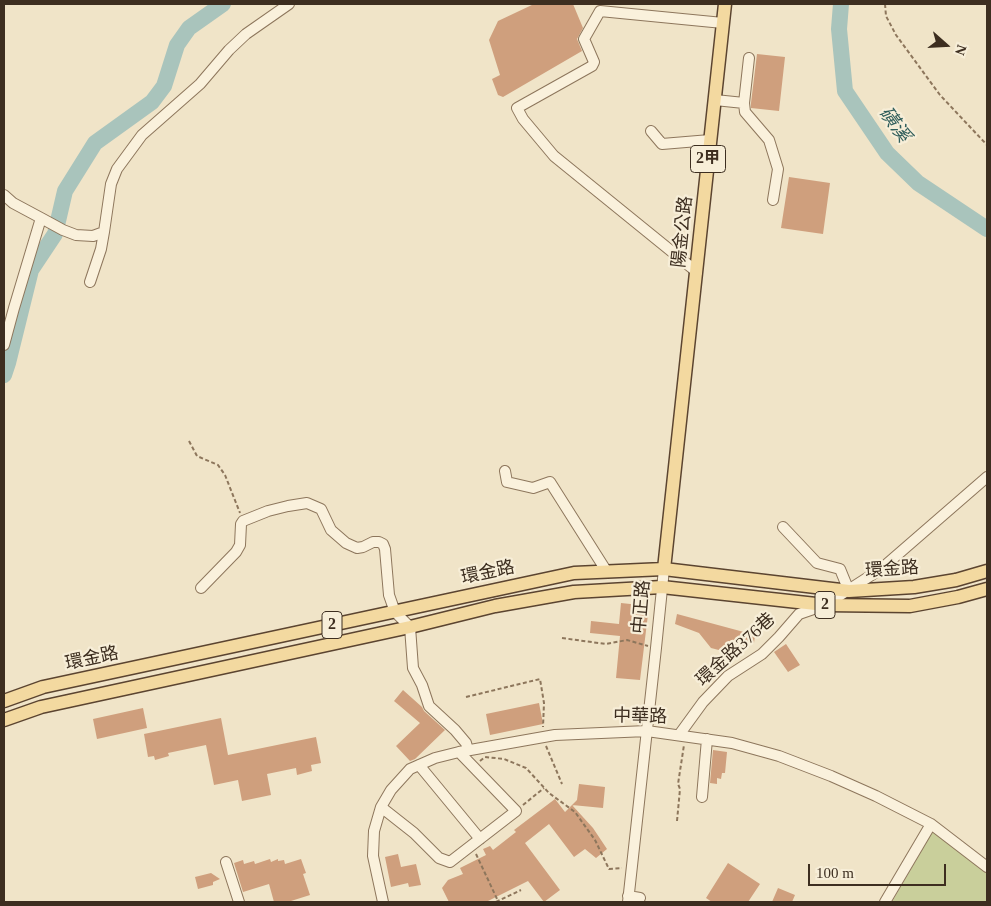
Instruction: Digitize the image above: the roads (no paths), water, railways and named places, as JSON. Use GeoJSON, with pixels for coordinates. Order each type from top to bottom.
{"type":"FeatureCollection","features":[{"type":"Feature","properties":{"kind":"main road","name":"陽金公路"},"geometry":{"type":"LineString","coordinates":[[692,315],[725,4]]}},
{"type":"Feature","properties":{"kind":"main road","name":"中正路"},"geometry":{"type":"LineString","coordinates":[[664,570],[692,315]]}},
{"type":"Feature","properties":{"kind":"main road","name":"環金路"},"geometry":{"type":"LineString","coordinates":[[4,701],[44,687],[574,573],[664,570],[849,590],[914,587],[956,580],[987,571]]}},
{"type":"Feature","properties":{"kind":"main road","name":"環金路"},"geometry":{"type":"LineString","coordinates":[[4,720],[41,707],[410,627],[495,606],[574,592],[662,587],[825,605],[910,606],[958,597],[987,589]]}},
{"type":"Feature","properties":{"kind":"street"},"geometry":{"type":"LineString","coordinates":[[90,282],[101,249],[111,184],[117,169],[142,135],[200,84],[229,50],[246,34],[289,4]]}},
{"type":"Feature","properties":{"kind":"street"},"geometry":{"type":"LineString","coordinates":[[697,272],[554,156],[523,119],[518,108],[592,66],[594,62],[584,39],[600,11],[723,23]]}},
{"type":"Feature","properties":{"kind":"street"},"geometry":{"type":"LineString","coordinates":[[749,58],[744,102],[745,112],[769,140],[778,168],[773,200]]}},
{"type":"Feature","properties":{"kind":"street"},"geometry":{"type":"LineString","coordinates":[[715,100],[744,102]]}},
{"type":"Feature","properties":{"kind":"street"},"geometry":{"type":"LineString","coordinates":[[651,131],[662,144],[710,140]]}},
{"type":"Feature","properties":{"kind":"street"},"geometry":{"type":"LineString","coordinates":[[4,195],[13,203],[76,235],[92,236],[104,232]]}},
{"type":"Feature","properties":{"kind":"street"},"geometry":{"type":"LineString","coordinates":[[4,345],[41,218]]}},
{"type":"Feature","properties":{"kind":"street"},"geometry":{"type":"LineString","coordinates":[[505,471],[507,482],[533,488],[550,482],[607,572]]}},
{"type":"Feature","properties":{"kind":"street","name":"環金路376巷"},"geometry":{"type":"LineString","coordinates":[[682,735],[702,702],[728,676],[762,654],[799,614],[825,605],[882,569],[987,477]]}},
{"type":"Feature","properties":{"kind":"street"},"geometry":{"type":"LineString","coordinates":[[200,588],[236,552],[240,545],[241,524],[243,521],[268,511],[307,503],[321,509],[331,530],[346,543],[357,548],[373,542],[383,544],[390,595],[395,612],[410,627],[413,668],[422,685],[429,706],[466,743],[464,751],[473,766],[516,811],[450,862],[439,858],[414,833],[381,807]]}},
{"type":"Feature","properties":{"kind":"street"},"geometry":{"type":"LineString","coordinates":[[782,528],[817,563],[840,570],[849,590]]}},
{"type":"Feature","properties":{"kind":"street","name":"中正路"},"geometry":{"type":"LineString","coordinates":[[628,899],[664,570]]}},
{"type":"Feature","properties":{"kind":"street","name":"中華路"},"geometry":{"type":"LineString","coordinates":[[382,902],[374,856],[374,831],[381,807],[390,790],[410,769],[435,758],[464,751],[555,735],[647,731],[732,742],[778,756],[831,776],[931,824],[987,867]]}},
{"type":"Feature","properties":{"kind":"street"},"geometry":{"type":"LineString","coordinates":[[702,797],[707,739]]}},
{"type":"Feature","properties":{"kind":"street"},"geometry":{"type":"LineString","coordinates":[[418,765],[476,842]]}},
{"type":"Feature","properties":{"kind":"street"},"geometry":{"type":"LineString","coordinates":[[885,902],[931,824]]}},
{"type":"Feature","properties":{"kind":"street"},"geometry":{"type":"LineString","coordinates":[[226,862],[239,902]]}},
{"type":"Feature","properties":{"kind":"street"},"geometry":{"type":"LineString","coordinates":[[628,899],[640,898]]}},
{"type":"Feature","properties":{"kind":"waterway"},"geometry":{"type":"LineString","coordinates":[[4,375],[31,270],[55,234],[65,191],[95,143],[152,102],[164,86],[177,45],[189,28],[223,4]]}},
{"type":"Feature","properties":{"kind":"waterway","name":"磺溪"},"geometry":{"type":"LineString","coordinates":[[841,4],[839,29],[845,91],[887,153],[918,183],[987,229]]}}]}
